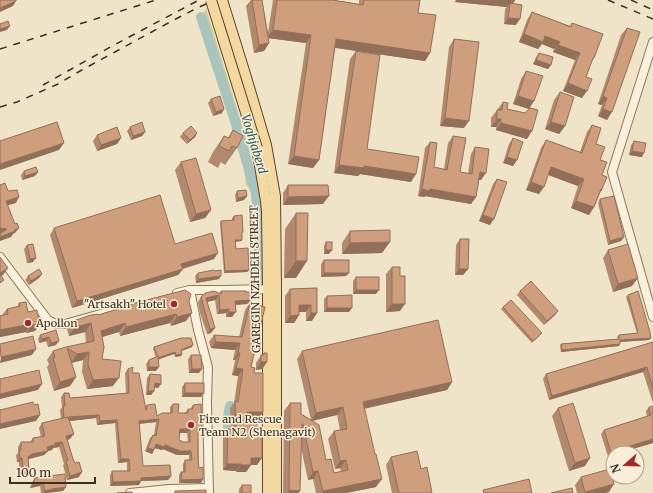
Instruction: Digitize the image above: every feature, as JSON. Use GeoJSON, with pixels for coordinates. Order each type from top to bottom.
{"type":"FeatureCollection","features":[{"type":"Feature","properties":{"kind":"main road","name":"GAREGIN NZHDEH STREET"},"geometry":{"type":"LineString","coordinates":[[211,0],[261,146]]}},
{"type":"Feature","properties":{"kind":"main road","name":"GAREGIN NZHDEH STREET"},"geometry":{"type":"LineString","coordinates":[[222,0],[245,74],[261,146],[272,289],[276,493]]}},
{"type":"Feature","properties":{"kind":"main road","name":"GAREGIN NZHDEH STREET"},"geometry":{"type":"LineString","coordinates":[[268,493],[272,289]]}},
{"type":"Feature","properties":{"kind":"street"},"geometry":{"type":"LineString","coordinates":[[653,42],[612,172],[653,317]]}},
{"type":"Feature","properties":{"kind":"street"},"geometry":{"type":"LineString","coordinates":[[0,257],[47,319],[52,323],[65,324],[139,303]]}},
{"type":"Feature","properties":{"kind":"street"},"geometry":{"type":"LineString","coordinates":[[169,295],[190,290],[272,289]]}},
{"type":"Feature","properties":{"kind":"street"},"geometry":{"type":"LineString","coordinates":[[130,493],[169,489],[209,490],[207,402],[208,367],[198,330],[190,290]]}},
{"type":"Feature","properties":{"kind":"green space"},"geometry":{"type":"Polygon","coordinates":[[[206,8],[249,148],[254,167],[256,190],[251,189],[246,185],[241,149],[232,125],[203,26],[202,18],[206,8]]]}},
{"type":"Feature","properties":{"kind":"building"},"geometry":{"type":"Polygon","coordinates":[[[0,0],[16,0],[16,1],[0,8],[0,0]]]}},
{"type":"Feature","properties":{"kind":"building"},"geometry":{"type":"Polygon","coordinates":[[[252,0],[262,0],[269,43],[259,45],[252,0]]]}},
{"type":"Feature","properties":{"kind":"building"},"geometry":{"type":"Polygon","coordinates":[[[277,0],[332,0],[363,5],[364,0],[420,0],[418,13],[436,15],[430,53],[336,39],[319,160],[294,156],[311,35],[273,30],[277,0]]]}},
{"type":"Feature","properties":{"kind":"building"},"geometry":{"type":"Polygon","coordinates":[[[510,3],[522,5],[520,19],[508,18],[510,3]]]}},
{"type":"Feature","properties":{"kind":"building"},"geometry":{"type":"Polygon","coordinates":[[[532,12],[571,27],[572,23],[603,34],[586,77],[592,79],[587,91],[568,83],[580,53],[558,45],[560,42],[545,36],[543,42],[524,34],[532,12]]]}},
{"type":"Feature","properties":{"kind":"building"},"geometry":{"type":"Polygon","coordinates":[[[8,21],[10,26],[0,29],[0,24],[8,21]]]}},
{"type":"Feature","properties":{"kind":"building"},"geometry":{"type":"Polygon","coordinates":[[[627,28],[640,32],[612,112],[603,109],[607,98],[603,96],[627,28]]]}},
{"type":"Feature","properties":{"kind":"building"},"geometry":{"type":"Polygon","coordinates":[[[454,39],[479,42],[469,121],[445,118],[454,39]]]}},
{"type":"Feature","properties":{"kind":"building"},"geometry":{"type":"Polygon","coordinates":[[[356,51],[380,55],[367,149],[419,157],[416,174],[364,166],[364,168],[339,165],[356,51]]]}},
{"type":"Feature","properties":{"kind":"building"},"geometry":{"type":"Polygon","coordinates":[[[539,53],[553,57],[551,65],[536,60],[539,53]]]}},
{"type":"Feature","properties":{"kind":"building"},"geometry":{"type":"Polygon","coordinates":[[[526,71],[543,76],[534,101],[518,96],[526,71]]]}},
{"type":"Feature","properties":{"kind":"building"},"geometry":{"type":"Polygon","coordinates":[[[560,92],[574,97],[565,126],[551,122],[560,92]]]}},
{"type":"Feature","properties":{"kind":"building"},"geometry":{"type":"Polygon","coordinates":[[[220,96],[224,109],[216,112],[211,99],[220,96]]]}},
{"type":"Feature","properties":{"kind":"building"},"geometry":{"type":"Polygon","coordinates":[[[503,102],[508,103],[507,109],[525,113],[530,108],[538,110],[532,131],[501,123],[501,119],[497,119],[497,110],[502,110],[503,102]]]}},
{"type":"Feature","properties":{"kind":"building"},"geometry":{"type":"Polygon","coordinates":[[[57,122],[64,143],[0,164],[0,141],[57,122]]]}},
{"type":"Feature","properties":{"kind":"building"},"geometry":{"type":"Polygon","coordinates":[[[142,122],[145,132],[133,136],[130,127],[142,122]]]}},
{"type":"Feature","properties":{"kind":"building"},"geometry":{"type":"Polygon","coordinates":[[[592,125],[601,128],[596,144],[605,147],[600,160],[607,162],[602,175],[607,177],[594,207],[576,201],[584,179],[551,167],[544,187],[531,182],[546,140],[582,153],[592,125]]]}},
{"type":"Feature","properties":{"kind":"building"},"geometry":{"type":"Polygon","coordinates":[[[191,126],[197,133],[190,140],[183,133],[191,126]]]}},
{"type":"Feature","properties":{"kind":"building"},"geometry":{"type":"Polygon","coordinates":[[[117,127],[121,138],[101,145],[97,135],[117,127]]]}},
{"type":"Feature","properties":{"kind":"building"},"geometry":{"type":"Polygon","coordinates":[[[233,130],[243,136],[237,148],[232,146],[229,151],[219,146],[224,136],[229,138],[233,130]]]}},
{"type":"Feature","properties":{"kind":"building"},"geometry":{"type":"Polygon","coordinates":[[[453,136],[466,138],[460,172],[472,174],[475,147],[489,149],[486,173],[480,172],[476,197],[422,189],[430,142],[437,143],[434,167],[447,170],[453,136]]]}},
{"type":"Feature","properties":{"kind":"building"},"geometry":{"type":"Polygon","coordinates":[[[513,138],[523,142],[517,160],[507,157],[513,138]]]}},
{"type":"Feature","properties":{"kind":"building"},"geometry":{"type":"Polygon","coordinates":[[[634,141],[646,143],[644,153],[632,151],[634,141]]]}},
{"type":"Feature","properties":{"kind":"building"},"geometry":{"type":"Polygon","coordinates":[[[196,158],[211,210],[196,214],[181,162],[196,158]]]}},
{"type":"Feature","properties":{"kind":"building"},"geometry":{"type":"Polygon","coordinates":[[[36,167],[38,172],[25,176],[24,171],[36,167]]]}},
{"type":"Feature","properties":{"kind":"building"},"geometry":{"type":"Polygon","coordinates":[[[497,179],[507,182],[494,219],[483,215],[497,179]]]}},
{"type":"Feature","properties":{"kind":"building"},"geometry":{"type":"Polygon","coordinates":[[[5,183],[8,191],[17,190],[19,197],[6,201],[15,224],[17,223],[19,228],[0,237],[0,234],[7,229],[0,228],[0,185],[5,183]]]}},
{"type":"Feature","properties":{"kind":"building"},"geometry":{"type":"Polygon","coordinates":[[[288,185],[328,185],[329,196],[288,197],[288,185]]]}},
{"type":"Feature","properties":{"kind":"building"},"geometry":{"type":"Polygon","coordinates":[[[246,190],[247,196],[238,198],[237,191],[246,190]]]}},
{"type":"Feature","properties":{"kind":"building"},"geometry":{"type":"Polygon","coordinates":[[[160,195],[175,244],[212,233],[218,253],[181,264],[183,269],[77,301],[54,228],[160,195]]]}},
{"type":"Feature","properties":{"kind":"building"},"geometry":{"type":"Polygon","coordinates":[[[614,196],[624,237],[610,241],[600,199],[614,196]]]}},
{"type":"Feature","properties":{"kind":"building"},"geometry":{"type":"Polygon","coordinates":[[[296,213],[308,213],[307,261],[296,261],[296,213]]]}},
{"type":"Feature","properties":{"kind":"building"},"geometry":{"type":"Polygon","coordinates":[[[242,215],[242,240],[235,240],[236,249],[248,248],[249,270],[225,271],[221,221],[234,220],[234,216],[242,215]]]}},
{"type":"Feature","properties":{"kind":"building"},"geometry":{"type":"Polygon","coordinates":[[[390,230],[390,242],[350,243],[350,231],[390,230]]]}},
{"type":"Feature","properties":{"kind":"building"},"geometry":{"type":"Polygon","coordinates":[[[460,239],[469,239],[468,269],[459,269],[460,239]]]}},
{"type":"Feature","properties":{"kind":"building"},"geometry":{"type":"Polygon","coordinates":[[[326,242],[332,242],[332,250],[326,250],[326,242]]]}},
{"type":"Feature","properties":{"kind":"building"},"geometry":{"type":"Polygon","coordinates":[[[33,244],[36,258],[30,259],[27,245],[33,244]]]}},
{"type":"Feature","properties":{"kind":"building"},"geometry":{"type":"Polygon","coordinates":[[[628,244],[638,278],[618,284],[608,250],[628,244]]]}},
{"type":"Feature","properties":{"kind":"building"},"geometry":{"type":"Polygon","coordinates":[[[0,257],[8,268],[0,273],[0,257]]]}},
{"type":"Feature","properties":{"kind":"building"},"geometry":{"type":"Polygon","coordinates":[[[324,260],[349,260],[349,273],[324,273],[324,260]]]}},
{"type":"Feature","properties":{"kind":"building"},"geometry":{"type":"Polygon","coordinates":[[[392,267],[400,267],[400,276],[405,276],[405,304],[392,304],[392,267]]]}},
{"type":"Feature","properties":{"kind":"building"},"geometry":{"type":"Polygon","coordinates":[[[39,269],[42,274],[31,281],[28,276],[39,269]]]}},
{"type":"Feature","properties":{"kind":"building"},"geometry":{"type":"Polygon","coordinates":[[[221,270],[221,276],[198,279],[198,273],[221,270]]]}},
{"type":"Feature","properties":{"kind":"building"},"geometry":{"type":"Polygon","coordinates":[[[0,274],[4,280],[0,283],[0,274]]]}},
{"type":"Feature","properties":{"kind":"building"},"geometry":{"type":"Polygon","coordinates":[[[356,277],[379,277],[379,290],[356,290],[356,277]]]}},
{"type":"Feature","properties":{"kind":"building"},"geometry":{"type":"Polygon","coordinates":[[[531,281],[558,311],[547,321],[520,291],[531,281]]]}},
{"type":"Feature","properties":{"kind":"building"},"geometry":{"type":"Polygon","coordinates":[[[317,288],[317,313],[311,313],[311,305],[299,305],[299,315],[290,316],[290,289],[317,288]]]}},
{"type":"Feature","properties":{"kind":"building"},"geometry":{"type":"Polygon","coordinates":[[[185,290],[191,294],[189,301],[192,313],[177,317],[176,314],[126,327],[125,323],[101,331],[104,347],[102,359],[121,361],[119,378],[93,380],[88,364],[89,352],[77,354],[67,348],[76,377],[60,382],[53,358],[55,357],[53,351],[94,341],[91,323],[75,327],[73,321],[185,290]]]}},
{"type":"Feature","properties":{"kind":"building"},"geometry":{"type":"Polygon","coordinates":[[[214,291],[221,294],[221,291],[246,291],[250,292],[251,300],[235,301],[236,312],[229,312],[229,309],[220,310],[219,295],[206,298],[215,328],[210,329],[201,297],[205,293],[214,291]]]}},
{"type":"Feature","properties":{"kind":"building"},"geometry":{"type":"Polygon","coordinates":[[[638,291],[651,338],[620,340],[620,344],[562,350],[561,344],[619,339],[619,335],[638,333],[628,295],[638,291]]]}},
{"type":"Feature","properties":{"kind":"building"},"geometry":{"type":"Polygon","coordinates":[[[352,295],[352,308],[327,308],[327,296],[352,295]]]}},
{"type":"Feature","properties":{"kind":"building"},"geometry":{"type":"Polygon","coordinates":[[[511,300],[542,333],[533,341],[503,307],[511,300]]]}},
{"type":"Feature","properties":{"kind":"building"},"geometry":{"type":"Polygon","coordinates":[[[26,302],[28,312],[37,310],[40,324],[31,324],[0,330],[0,316],[8,314],[7,309],[20,306],[19,303],[26,302]]]}},
{"type":"Feature","properties":{"kind":"building"},"geometry":{"type":"Polygon","coordinates":[[[250,303],[265,307],[251,367],[255,368],[254,373],[263,373],[263,412],[247,412],[247,421],[257,420],[257,427],[251,427],[251,437],[262,436],[262,458],[251,458],[251,465],[227,464],[228,429],[236,429],[235,401],[238,402],[243,369],[236,368],[240,353],[238,353],[240,343],[216,342],[214,335],[242,337],[250,303]]]}},
{"type":"Feature","properties":{"kind":"building"},"geometry":{"type":"Polygon","coordinates":[[[438,320],[452,382],[363,402],[382,479],[323,491],[318,471],[313,472],[302,424],[300,491],[289,490],[290,403],[301,403],[301,414],[319,425],[326,460],[331,459],[334,473],[348,470],[346,460],[340,461],[334,431],[347,429],[343,407],[316,413],[302,351],[438,320]]]}},
{"type":"Feature","properties":{"kind":"building"},"geometry":{"type":"Polygon","coordinates":[[[56,330],[59,341],[51,343],[49,337],[42,339],[40,335],[56,330]]]}},
{"type":"Feature","properties":{"kind":"building"},"geometry":{"type":"Polygon","coordinates":[[[33,336],[36,349],[1,357],[0,344],[33,336]]]}},
{"type":"Feature","properties":{"kind":"building"},"geometry":{"type":"Polygon","coordinates":[[[181,338],[191,338],[193,345],[181,350],[182,354],[176,355],[175,352],[158,358],[154,347],[181,338]]]}},
{"type":"Feature","properties":{"kind":"building"},"geometry":{"type":"Polygon","coordinates":[[[653,342],[653,389],[647,367],[552,396],[546,374],[653,342]]]}},
{"type":"Feature","properties":{"kind":"building"},"geometry":{"type":"Polygon","coordinates":[[[264,353],[267,353],[267,362],[261,362],[261,355],[264,355],[264,353]]]}},
{"type":"Feature","properties":{"kind":"building"},"geometry":{"type":"Polygon","coordinates":[[[191,355],[201,355],[202,369],[192,369],[191,355]]]}},
{"type":"Feature","properties":{"kind":"building"},"geometry":{"type":"Polygon","coordinates":[[[158,356],[159,367],[149,367],[149,360],[158,356]]]}},
{"type":"Feature","properties":{"kind":"building"},"geometry":{"type":"Polygon","coordinates":[[[133,367],[132,373],[139,373],[146,410],[147,405],[155,404],[157,416],[162,413],[172,413],[173,404],[179,404],[178,413],[188,413],[188,409],[193,409],[193,405],[201,404],[202,429],[198,429],[198,459],[199,468],[203,467],[203,479],[182,480],[181,472],[185,472],[185,460],[192,460],[191,451],[180,451],[165,445],[164,447],[156,444],[154,450],[148,448],[153,435],[156,436],[159,419],[139,421],[143,466],[170,465],[171,476],[141,478],[141,481],[113,482],[112,471],[130,471],[129,459],[121,459],[117,420],[100,421],[99,415],[64,418],[64,393],[69,393],[70,398],[129,393],[128,369],[133,367]],[[180,429],[179,440],[183,442],[190,442],[190,429],[180,429]]]}},
{"type":"Feature","properties":{"kind":"building"},"geometry":{"type":"Polygon","coordinates":[[[39,370],[42,384],[0,394],[0,379],[39,370]]]}},
{"type":"Feature","properties":{"kind":"building"},"geometry":{"type":"Polygon","coordinates":[[[150,374],[161,375],[161,384],[155,383],[154,391],[148,391],[150,374]]]}},
{"type":"Feature","properties":{"kind":"building"},"geometry":{"type":"Polygon","coordinates":[[[185,383],[204,383],[204,393],[185,393],[185,383]]]}},
{"type":"Feature","properties":{"kind":"building"},"geometry":{"type":"Polygon","coordinates":[[[33,402],[34,405],[38,404],[40,415],[0,424],[0,410],[33,402]]]}},
{"type":"Feature","properties":{"kind":"building"},"geometry":{"type":"Polygon","coordinates":[[[573,403],[590,458],[575,463],[558,408],[573,403]]]}},
{"type":"Feature","properties":{"kind":"building"},"geometry":{"type":"Polygon","coordinates":[[[653,406],[653,439],[633,445],[609,445],[604,430],[651,415],[649,407],[653,406]]]}},
{"type":"Feature","properties":{"kind":"building"},"geometry":{"type":"Polygon","coordinates":[[[68,417],[74,434],[66,436],[73,459],[75,463],[79,462],[82,472],[70,476],[66,461],[68,460],[62,442],[55,443],[55,445],[47,447],[48,451],[32,454],[28,457],[29,470],[23,470],[22,458],[20,458],[19,451],[21,450],[21,442],[33,442],[33,438],[45,436],[42,423],[68,417]]]}},
{"type":"Feature","properties":{"kind":"building"},"geometry":{"type":"Polygon","coordinates":[[[417,451],[421,469],[427,467],[432,493],[399,493],[391,457],[417,451]]]}},
{"type":"Feature","properties":{"kind":"building"},"geometry":{"type":"Polygon","coordinates":[[[605,470],[605,485],[610,485],[585,492],[581,477],[605,470]]]}},
{"type":"Feature","properties":{"kind":"building"},"geometry":{"type":"Polygon","coordinates":[[[65,474],[66,487],[45,491],[43,482],[33,484],[35,478],[65,474]]]}},
{"type":"Feature","properties":{"kind":"building"},"geometry":{"type":"Polygon","coordinates":[[[529,479],[532,493],[484,493],[483,490],[529,479]]]}},
{"type":"Feature","properties":{"kind":"building"},"geometry":{"type":"Polygon","coordinates":[[[242,485],[251,485],[251,493],[242,493],[242,485]]]}},
{"type":"Feature","properties":{"kind":"building"},"geometry":{"type":"Polygon","coordinates":[[[572,488],[573,493],[551,493],[572,488]]]}},
{"type":"Feature","properties":{"kind":"building"},"geometry":{"type":"Polygon","coordinates":[[[206,490],[206,493],[175,493],[175,491],[206,490]]]}},
{"type":"Feature","properties":{"kind":"waterway","name":"Voghjaberd"},"geometry":{"type":"LineString","coordinates":[[201,17],[235,121],[256,194],[259,229],[258,282]]}},
{"type":"Feature","properties":{"kind":"waterway","name":"Voghjaberd"},"geometry":{"type":"LineString","coordinates":[[228,435],[228,417],[230,406]]}},
{"type":"Feature","properties":{"kind":"railway"},"geometry":{"type":"LineString","coordinates":[[0,49],[156,0]]}},
{"type":"Feature","properties":{"kind":"railway"},"geometry":{"type":"LineString","coordinates":[[43,85],[199,0]]}},
{"type":"Feature","properties":{"kind":"railway"},"geometry":{"type":"LineString","coordinates":[[0,107],[17,102],[58,84],[170,22],[216,0]]}},
{"type":"Feature","properties":{"kind":"railway"},"geometry":{"type":"LineString","coordinates":[[608,0],[653,19]]}},
{"type":"Feature","properties":{"kind":"railway"},"geometry":{"type":"LineString","coordinates":[[631,0],[653,10]]}},
{"type":"Feature","properties":{"kind":"place","name":"\"Artsakh\" Hotel"},"geometry":{"type":"Point","coordinates":[174,304]}},
{"type":"Feature","properties":{"kind":"place","name":"Apollon"},"geometry":{"type":"Point","coordinates":[28,323]}},
{"type":"Feature","properties":{"kind":"place","name":"Fire and Rescue Team N2 (Shenagavit)"},"geometry":{"type":"Point","coordinates":[191,425]}}]}
